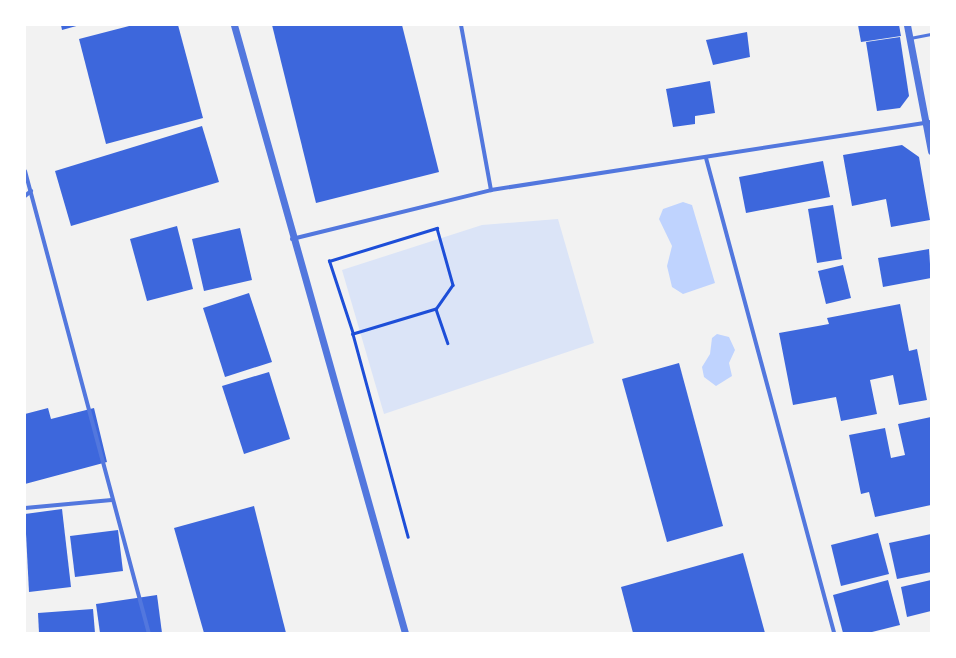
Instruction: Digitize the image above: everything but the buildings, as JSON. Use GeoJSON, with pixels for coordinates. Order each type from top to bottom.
{"type":"FeatureCollection","features":[{"type":"Feature","properties":{"kind":"street"},"geometry":{"type":"LineString","coordinates":[[234,25],[292,239],[405,633]]}},
{"type":"Feature","properties":{"kind":"street"},"geometry":{"type":"LineString","coordinates":[[461,25],[491,190]]}},
{"type":"Feature","properties":{"kind":"street"},"geometry":{"type":"LineString","coordinates":[[907,25],[929,122],[931,151]]}},
{"type":"Feature","properties":{"kind":"street"},"geometry":{"type":"LineString","coordinates":[[292,239],[491,190],[706,158],[929,122]]}},
{"type":"Feature","properties":{"kind":"street"},"geometry":{"type":"LineString","coordinates":[[706,158],[834,633]]}},
{"type":"Feature","properties":{"kind":"street"},"geometry":{"type":"LineString","coordinates":[[25,171],[112,500],[150,633]]}},
{"type":"Feature","properties":{"kind":"street"},"geometry":{"type":"LineString","coordinates":[[25,196],[31,191]]}},
{"type":"Feature","properties":{"kind":"street"},"geometry":{"type":"LineString","coordinates":[[25,508],[112,500]]}},
{"type":"Feature","properties":{"kind":"lane"},"geometry":{"type":"LineString","coordinates":[[910,38],[931,34]]}},
{"type":"Feature","properties":{"kind":"path"},"geometry":{"type":"LineString","coordinates":[[353,334],[436,309],[453,285],[437,228],[329,261],[353,334],[408,537]]}},
{"type":"Feature","properties":{"kind":"path"},"geometry":{"type":"LineString","coordinates":[[436,309],[448,343]]}},
{"type":"Feature","properties":{"kind":"shaded area"},"geometry":{"type":"Polygon","coordinates":[[[558,219],[594,343],[384,414],[342,270],[482,225],[558,219]]]}},
{"type":"Feature","properties":{"kind":"water"},"geometry":{"type":"Polygon","coordinates":[[[683,202],[692,205],[715,283],[683,294],[672,287],[667,266],[672,246],[659,219],[663,209],[683,202]]]}},
{"type":"Feature","properties":{"kind":"water"},"geometry":{"type":"Polygon","coordinates":[[[717,334],[729,337],[735,350],[729,363],[732,376],[716,386],[704,377],[702,367],[710,354],[712,338],[717,334]]]}}]}
